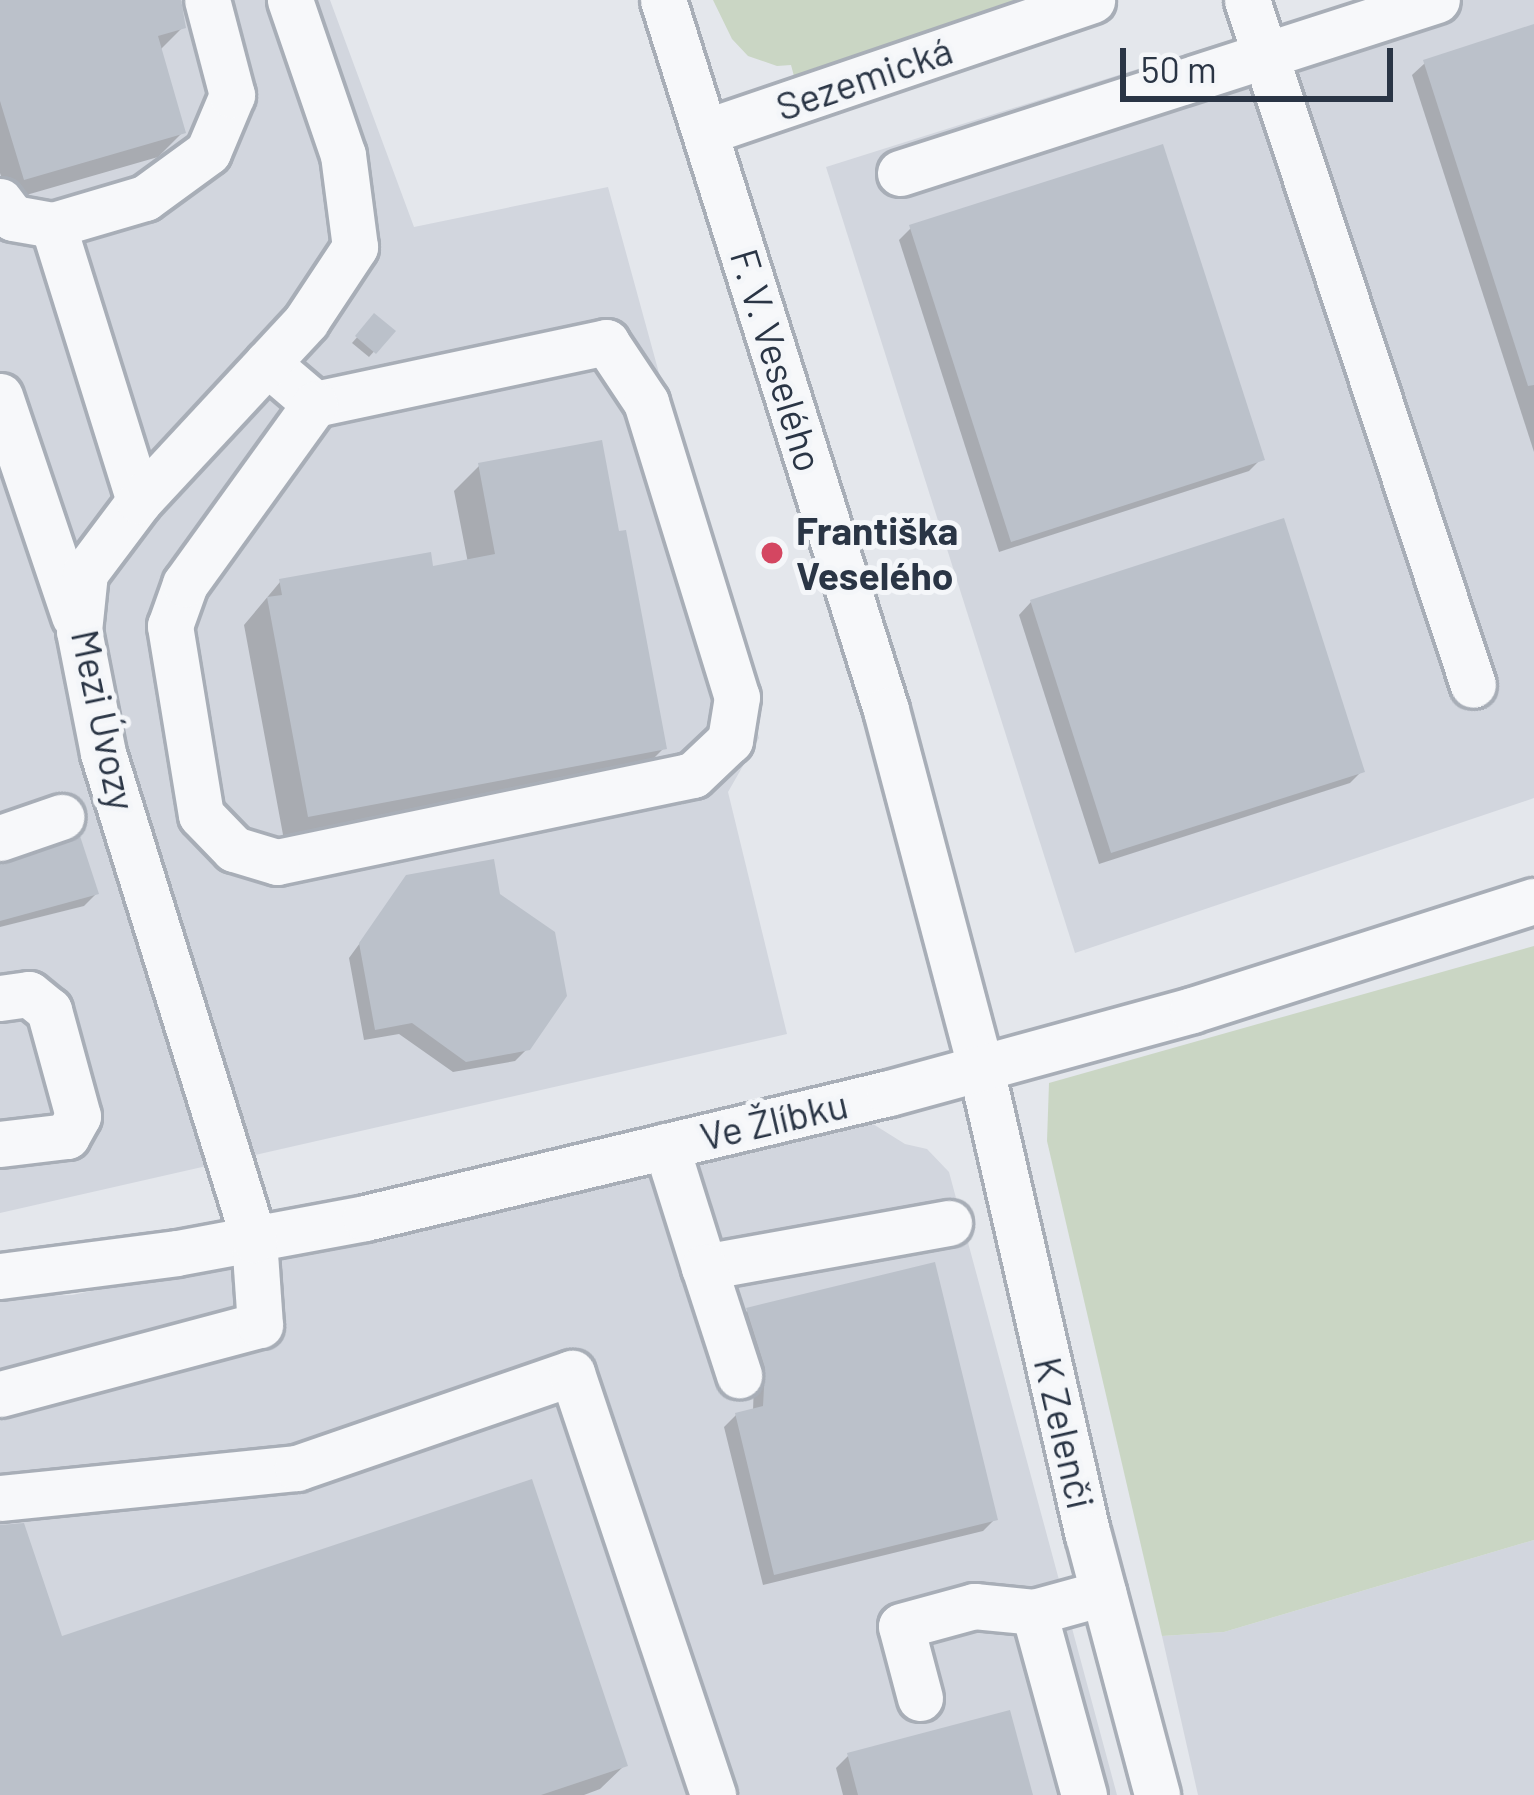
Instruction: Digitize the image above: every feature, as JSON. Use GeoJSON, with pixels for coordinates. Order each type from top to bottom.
{"type":"FeatureCollection","features":[{"type":"Feature","properties":{"kind":"street"},"geometry":{"type":"LineString","coordinates":[[0,201],[14,218],[53,225],[145,199],[208,152],[232,95],[207,0]]}},
{"type":"Feature","properties":{"kind":"street","name":"Mezi Úvozy"},"geometry":{"type":"LineString","coordinates":[[0,1394],[260,1325],[254,1240],[104,753],[79,631],[85,573],[139,501],[306,321],[355,247],[344,155],[290,0]]}},
{"type":"Feature","properties":{"kind":"street","name":"F. V. Veselého"},"geometry":{"type":"LineString","coordinates":[[663,0],[886,710],[981,1069]]}},
{"type":"Feature","properties":{"kind":"street","name":"Sezemická"},"geometry":{"type":"LineString","coordinates":[[705,132],[1092,0]]}},
{"type":"Feature","properties":{"kind":"street"},"geometry":{"type":"LineString","coordinates":[[1247,0],[1473,685]]}},
{"type":"Feature","properties":{"kind":"street"},"geometry":{"type":"LineString","coordinates":[[900,173],[1436,0]]}},
{"type":"Feature","properties":{"kind":"street"},"geometry":{"type":"LineString","coordinates":[[53,225],[139,501]]}},
{"type":"Feature","properties":{"kind":"street"},"geometry":{"type":"LineString","coordinates":[[606,342],[646,402],[737,698],[730,740],[693,775],[277,862],[234,849],[201,815],[170,626],[185,584],[315,404],[606,342]]}},
{"type":"Feature","properties":{"kind":"street"},"geometry":{"type":"LineString","coordinates":[[267,363],[315,404]]}},
{"type":"Feature","properties":{"kind":"street"},"geometry":{"type":"LineString","coordinates":[[0,396],[79,631]]}},
{"type":"Feature","properties":{"kind":"street"},"geometry":{"type":"LineString","coordinates":[[0,838],[61,817]]}},
{"type":"Feature","properties":{"kind":"street","name":"Ve Žlíbku"},"geometry":{"type":"LineString","coordinates":[[0,1276],[254,1240],[981,1069],[1347,963],[1534,901]]}},
{"type":"Feature","properties":{"kind":"street"},"geometry":{"type":"LineString","coordinates":[[0,998],[28,994],[49,1010],[78,1116],[67,1136],[0,1144]]}},
{"type":"Feature","properties":{"kind":"street","name":"K Zelenči"},"geometry":{"type":"LineString","coordinates":[[981,1069],[1103,1593],[1157,1795]]}},
{"type":"Feature","properties":{"kind":"street"},"geometry":{"type":"LineString","coordinates":[[666,1146],[739,1375]]}},
{"type":"Feature","properties":{"kind":"street"},"geometry":{"type":"LineString","coordinates":[[704,1267],[949,1223]]}},
{"type":"Feature","properties":{"kind":"street"},"geometry":{"type":"LineString","coordinates":[[0,1498],[297,1468],[572,1373],[713,1795]]}},
{"type":"Feature","properties":{"kind":"street"},"geometry":{"type":"LineString","coordinates":[[920,1698],[902,1626],[974,1606],[1034,1612],[1103,1593]]}},
{"type":"Feature","properties":{"kind":"street"},"geometry":{"type":"LineString","coordinates":[[1034,1612],[1084,1795]]}},
{"type":"Feature","properties":{"kind":"shaded area"},"geometry":{"type":"Polygon","coordinates":[[[0,0],[330,0],[414,227],[608,187],[759,738],[728,792],[787,1034],[0,1213],[0,0]]]}},
{"type":"Feature","properties":{"kind":"shaded area"},"geometry":{"type":"Polygon","coordinates":[[[1357,0],[1534,0],[1534,798],[1075,953],[826,167],[1357,0]]]}},
{"type":"Feature","properties":{"kind":"shaded area"},"geometry":{"type":"Polygon","coordinates":[[[873,1124],[905,1144],[927,1149],[949,1172],[1117,1795],[0,1795],[0,1297],[72,1295],[672,1172],[873,1124]]]}},
{"type":"Feature","properties":{"kind":"shaded area"},"geometry":{"type":"Polygon","coordinates":[[[1534,1540],[1534,1795],[1198,1795],[1162,1636],[1224,1632],[1534,1540]]]}},
{"type":"Feature","properties":{"kind":"green space"},"geometry":{"type":"Polygon","coordinates":[[[713,0],[1028,0],[795,80],[791,65],[777,66],[748,56],[732,39],[713,0]]]}},
{"type":"Feature","properties":{"kind":"green space"},"geometry":{"type":"Polygon","coordinates":[[[1534,946],[1534,1540],[1224,1632],[1162,1636],[1047,1141],[1049,1083],[1534,946]]]}},
{"type":"Feature","properties":{"kind":"building"},"geometry":{"type":"Polygon","coordinates":[[[0,0],[181,0],[186,28],[158,36],[186,133],[24,180],[0,101],[0,0]]]}},
{"type":"Feature","properties":{"kind":"building"},"geometry":{"type":"Polygon","coordinates":[[[1534,24],[1534,385],[1528,386],[1423,60],[1534,24]]]}},
{"type":"Feature","properties":{"kind":"building"},"geometry":{"type":"Polygon","coordinates":[[[1163,144],[1265,460],[1011,542],[909,225],[1163,144]]]}},
{"type":"Feature","properties":{"kind":"building"},"geometry":{"type":"Polygon","coordinates":[[[374,313],[396,331],[376,354],[355,336],[374,313]]]}},
{"type":"Feature","properties":{"kind":"building"},"geometry":{"type":"Polygon","coordinates":[[[602,440],[619,531],[626,530],[667,749],[308,817],[267,597],[282,595],[279,579],[431,552],[433,566],[495,554],[478,463],[602,440]]]}},
{"type":"Feature","properties":{"kind":"building"},"geometry":{"type":"Polygon","coordinates":[[[1284,518],[1365,772],[1111,853],[1030,600],[1284,518]]]}},
{"type":"Feature","properties":{"kind":"building"},"geometry":{"type":"Polygon","coordinates":[[[80,836],[99,894],[0,921],[0,864],[80,836]]]}},
{"type":"Feature","properties":{"kind":"building"},"geometry":{"type":"Polygon","coordinates":[[[494,859],[500,894],[555,932],[567,996],[530,1050],[466,1062],[412,1023],[375,1030],[359,943],[406,875],[494,859]]]}},
{"type":"Feature","properties":{"kind":"building"},"geometry":{"type":"Polygon","coordinates":[[[935,1262],[998,1520],[774,1575],[735,1413],[763,1406],[765,1368],[746,1308],[935,1262]]]}},
{"type":"Feature","properties":{"kind":"building"},"geometry":{"type":"Polygon","coordinates":[[[532,1479],[628,1766],[541,1795],[0,1795],[0,1525],[24,1523],[62,1636],[532,1479]]]}},
{"type":"Feature","properties":{"kind":"building"},"geometry":{"type":"Polygon","coordinates":[[[1010,1710],[1033,1795],[858,1795],[847,1753],[1010,1710]]]}},
{"type":"Feature","properties":{"kind":"place","name":"Františka Veselého"},"geometry":{"type":"Point","coordinates":[772,553]}}]}
